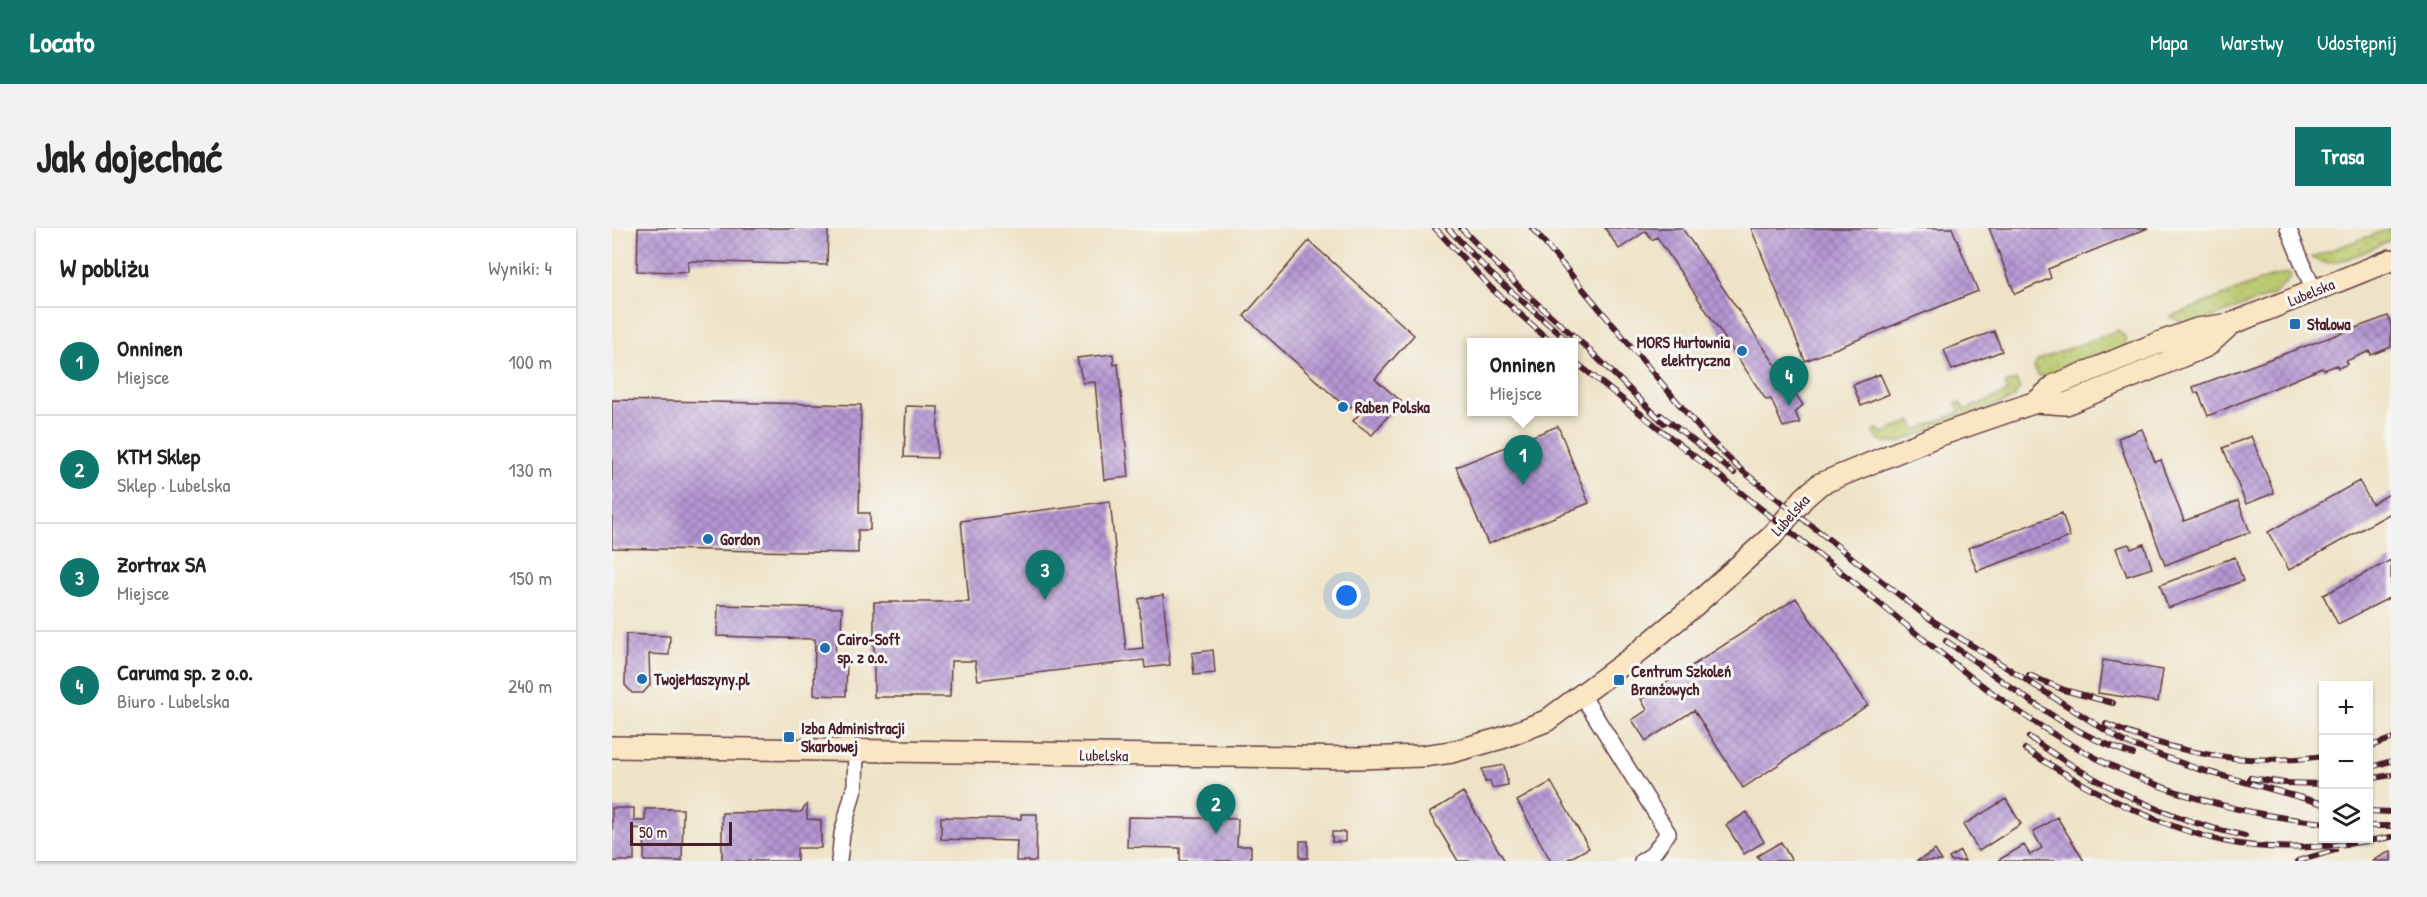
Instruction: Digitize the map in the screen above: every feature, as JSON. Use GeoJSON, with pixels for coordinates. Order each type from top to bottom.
{"type":"FeatureCollection","features":[{"type":"Feature","properties":{"kind":"street"},"geometry":{"type":"LineString","coordinates":[[2288,228],[2314,291]]}},
{"type":"Feature","properties":{"kind":"street","name":"Lubelska"},"geometry":{"type":"LineString","coordinates":[[612,747],[1131,755],[1423,756],[1477,746],[1524,731],[1546,721],[1582,695],[1694,606],[1758,550],[1820,484],[1936,436],[2037,402],[2055,385],[2158,343],[2197,329],[2231,324],[2391,260]]}},
{"type":"Feature","properties":{"kind":"street"},"geometry":{"type":"LineString","coordinates":[[1582,695],[1668,833],[1652,855],[1642,861]]}},
{"type":"Feature","properties":{"kind":"street"},"geometry":{"type":"LineString","coordinates":[[839,861],[842,834],[855,785],[856,750]]}},
{"type":"Feature","properties":{"kind":"green space"},"geometry":{"type":"Polygon","coordinates":[[[2391,228],[2391,240],[2350,258],[2329,263],[2312,257],[2391,228]]]}},
{"type":"Feature","properties":{"kind":"green space"},"geometry":{"type":"Polygon","coordinates":[[[2290,273],[2291,277],[2275,294],[2190,326],[2170,317],[2267,278],[2290,273]]]}},
{"type":"Feature","properties":{"kind":"green space"},"geometry":{"type":"Polygon","coordinates":[[[2118,330],[2125,337],[2126,347],[2050,381],[2038,375],[2034,368],[2038,360],[2118,330]]]}},
{"type":"Feature","properties":{"kind":"green space"},"geometry":{"type":"Polygon","coordinates":[[[2016,380],[2020,388],[2013,399],[1897,443],[1880,440],[1873,432],[1878,429],[1881,434],[1912,421],[1916,430],[1960,412],[1956,403],[1960,402],[1965,410],[2008,392],[2005,384],[2016,380]]]}},
{"type":"Feature","properties":{"kind":"building"},"geometry":{"type":"Polygon","coordinates":[[[638,228],[828,228],[827,265],[688,261],[688,272],[637,271],[638,228]]]}},
{"type":"Feature","properties":{"kind":"building"},"geometry":{"type":"Polygon","coordinates":[[[1605,228],[1682,228],[1803,405],[1795,412],[1800,423],[1783,427],[1771,399],[1766,400],[1657,237],[1652,240],[1646,231],[1619,249],[1605,228]]]}},
{"type":"Feature","properties":{"kind":"building"},"geometry":{"type":"Polygon","coordinates":[[[1751,228],[1952,228],[1978,291],[1805,361],[1751,228]]]}},
{"type":"Feature","properties":{"kind":"building"},"geometry":{"type":"Polygon","coordinates":[[[1989,228],[2148,228],[2048,269],[2051,278],[2015,294],[1989,228]]]}},
{"type":"Feature","properties":{"kind":"building"},"geometry":{"type":"Polygon","coordinates":[[[1309,241],[1414,335],[1375,379],[1401,401],[1372,435],[1353,421],[1360,413],[1351,406],[1348,409],[1244,316],[1309,241]]]}},
{"type":"Feature","properties":{"kind":"building"},"geometry":{"type":"Polygon","coordinates":[[[2388,316],[2391,324],[2391,347],[2371,355],[2370,351],[2346,361],[2348,364],[2338,368],[2337,365],[2324,370],[2322,368],[2208,416],[2198,392],[2195,393],[2193,387],[2388,316]]]}},
{"type":"Feature","properties":{"kind":"building"},"geometry":{"type":"Polygon","coordinates":[[[1994,331],[2002,351],[1952,370],[1944,350],[1994,331]]]}},
{"type":"Feature","properties":{"kind":"building"},"geometry":{"type":"Polygon","coordinates":[[[1113,354],[1114,365],[1118,364],[1129,477],[1104,480],[1095,382],[1083,383],[1077,358],[1113,354]]]}},
{"type":"Feature","properties":{"kind":"building"},"geometry":{"type":"Polygon","coordinates":[[[1880,374],[1889,394],[1861,406],[1853,385],[1880,374]]]}},
{"type":"Feature","properties":{"kind":"building"},"geometry":{"type":"Polygon","coordinates":[[[612,400],[861,405],[859,513],[870,513],[870,530],[858,530],[858,553],[612,548],[612,400]]]}},
{"type":"Feature","properties":{"kind":"building"},"geometry":{"type":"Polygon","coordinates":[[[906,406],[938,407],[937,458],[904,457],[906,406]]]}},
{"type":"Feature","properties":{"kind":"building"},"geometry":{"type":"Polygon","coordinates":[[[1558,426],[1589,503],[1488,544],[1456,467],[1558,426]]]}},
{"type":"Feature","properties":{"kind":"building"},"geometry":{"type":"Polygon","coordinates":[[[2142,429],[2155,462],[2161,460],[2184,521],[2238,501],[2250,532],[2165,565],[2118,438],[2142,429]]]}},
{"type":"Feature","properties":{"kind":"building"},"geometry":{"type":"Polygon","coordinates":[[[2251,436],[2274,493],[2246,504],[2223,448],[2251,436]]]}},
{"type":"Feature","properties":{"kind":"building"},"geometry":{"type":"Polygon","coordinates":[[[2359,481],[2372,504],[2391,493],[2391,513],[2289,570],[2268,532],[2359,481]]]}},
{"type":"Feature","properties":{"kind":"building"},"geometry":{"type":"Polygon","coordinates":[[[1110,501],[1126,650],[1143,648],[1139,599],[1163,595],[1170,665],[1145,668],[1144,660],[978,680],[975,661],[951,661],[950,697],[874,697],[874,602],[969,602],[961,521],[1110,501]]]}},
{"type":"Feature","properties":{"kind":"building"},"geometry":{"type":"Polygon","coordinates":[[[2062,513],[2070,537],[1977,571],[1968,548],[2062,513]]]}},
{"type":"Feature","properties":{"kind":"building"},"geometry":{"type":"Polygon","coordinates":[[[2129,544],[2131,549],[2144,544],[2152,568],[2127,576],[2116,548],[2129,544]]]}},
{"type":"Feature","properties":{"kind":"building"},"geometry":{"type":"Polygon","coordinates":[[[2235,557],[2243,581],[2168,608],[2160,585],[2235,557]]]}},
{"type":"Feature","properties":{"kind":"building"},"geometry":{"type":"Polygon","coordinates":[[[2391,560],[2391,597],[2338,624],[2323,595],[2391,560]]]}},
{"type":"Feature","properties":{"kind":"building"},"geometry":{"type":"Polygon","coordinates":[[[1796,598],[1868,705],[1743,788],[1694,710],[1646,741],[1632,720],[1647,710],[1641,699],[1796,598]]]}},
{"type":"Feature","properties":{"kind":"building","name":"Cairo-Soft sp. z o.o."},"geometry":{"type":"Polygon","coordinates":[[[718,605],[842,608],[841,639],[836,639],[835,657],[847,658],[846,696],[814,695],[815,639],[717,636],[718,605]]]}},
{"type":"Feature","properties":{"kind":"building"},"geometry":{"type":"Polygon","coordinates":[[[626,634],[670,636],[669,655],[649,654],[650,685],[643,693],[632,693],[625,685],[626,634]]]}},
{"type":"Feature","properties":{"kind":"building"},"geometry":{"type":"Polygon","coordinates":[[[1213,650],[1215,673],[1194,675],[1192,653],[1213,650]]]}},
{"type":"Feature","properties":{"kind":"building"},"geometry":{"type":"Polygon","coordinates":[[[2103,660],[2163,670],[2158,702],[2098,693],[2103,660]]]}},
{"type":"Feature","properties":{"kind":"building"},"geometry":{"type":"Polygon","coordinates":[[[1504,765],[1508,785],[1492,788],[1490,781],[1485,782],[1482,769],[1504,765]]]}},
{"type":"Feature","properties":{"kind":"building"},"geometry":{"type":"Polygon","coordinates":[[[1551,782],[1589,848],[1565,861],[1551,861],[1517,801],[1551,782]]]}},
{"type":"Feature","properties":{"kind":"building"},"geometry":{"type":"Polygon","coordinates":[[[1463,792],[1505,861],[1458,861],[1429,813],[1463,792]]]}},
{"type":"Feature","properties":{"kind":"building"},"geometry":{"type":"Polygon","coordinates":[[[2006,799],[2021,824],[1979,851],[1963,825],[2006,799]]]}},
{"type":"Feature","properties":{"kind":"building"},"geometry":{"type":"Polygon","coordinates":[[[807,804],[807,819],[821,820],[821,848],[797,848],[797,861],[722,861],[722,813],[801,812],[807,804]]]}},
{"type":"Feature","properties":{"kind":"building"},"geometry":{"type":"Polygon","coordinates":[[[612,808],[634,808],[634,821],[645,821],[645,809],[683,809],[682,861],[644,861],[645,829],[634,828],[634,861],[612,861],[612,808]]]}},
{"type":"Feature","properties":{"kind":"building"},"geometry":{"type":"Polygon","coordinates":[[[1747,812],[1764,842],[1744,854],[1726,825],[1747,812]]]}},
{"type":"Feature","properties":{"kind":"building"},"geometry":{"type":"Polygon","coordinates":[[[1021,814],[1037,814],[1036,861],[1016,861],[1017,841],[941,839],[941,817],[1021,819],[1021,814]]]}},
{"type":"Feature","properties":{"kind":"building"},"geometry":{"type":"Polygon","coordinates":[[[1128,817],[1238,819],[1237,846],[1251,846],[1251,861],[1180,861],[1180,848],[1127,847],[1128,817]]]}},
{"type":"Feature","properties":{"kind":"building"},"geometry":{"type":"Polygon","coordinates":[[[2057,817],[2084,861],[1997,861],[2024,845],[2030,855],[2042,848],[2033,832],[2057,817]]]}},
{"type":"Feature","properties":{"kind":"building"},"geometry":{"type":"Polygon","coordinates":[[[1332,832],[1345,832],[1345,842],[1332,842],[1332,832]]]}},
{"type":"Feature","properties":{"kind":"building"},"geometry":{"type":"Polygon","coordinates":[[[1300,841],[1308,841],[1308,858],[1300,858],[1300,841]]]}},
{"type":"Feature","properties":{"kind":"building"},"geometry":{"type":"Polygon","coordinates":[[[1781,842],[1792,861],[1761,861],[1757,856],[1781,842]]]}},
{"type":"Feature","properties":{"kind":"building"},"geometry":{"type":"Polygon","coordinates":[[[1935,850],[1942,861],[1917,861],[1931,853],[1935,850]]]}},
{"type":"Feature","properties":{"kind":"building"},"geometry":{"type":"Polygon","coordinates":[[[1960,851],[1965,861],[1951,861],[1949,858],[1960,851]]]}},
{"type":"Feature","properties":{"kind":"building"},"geometry":{"type":"Polygon","coordinates":[[[2391,851],[2391,861],[2372,861],[2391,851]]]}},
{"type":"Feature","properties":{"kind":"railway"},"geometry":{"type":"LineString","coordinates":[[1435,228],[1491,288],[1546,338]]}},
{"type":"Feature","properties":{"kind":"railway"},"geometry":{"type":"LineString","coordinates":[[1448,228],[1490,273],[1565,338]]}},
{"type":"Feature","properties":{"kind":"railway"},"geometry":{"type":"LineString","coordinates":[[1461,228],[1523,291],[1576,338]]}},
{"type":"Feature","properties":{"kind":"railway"},"geometry":{"type":"LineString","coordinates":[[1532,228],[1705,435],[1740,469],[1927,617],[2124,742],[2198,769],[2319,803]]}},
{"type":"Feature","properties":{"kind":"railway"},"geometry":{"type":"LineString","coordinates":[[1578,340],[1664,423]]}},
{"type":"Feature","properties":{"kind":"railway"},"geometry":{"type":"LineString","coordinates":[[1578,364],[1954,664],[2043,727],[2103,762],[2194,798],[2258,813],[2319,822]]}},
{"type":"Feature","properties":{"kind":"railway"},"geometry":{"type":"LineString","coordinates":[[1661,415],[1734,473]]}},
{"type":"Feature","properties":{"kind":"railway"},"geometry":{"type":"LineString","coordinates":[[1946,641],[2059,720],[2108,745],[2133,754]]}},
{"type":"Feature","properties":{"kind":"railway"},"geometry":{"type":"LineString","coordinates":[[2029,675],[2064,690],[2113,703]]}},
{"type":"Feature","properties":{"kind":"railway"},"geometry":{"type":"LineString","coordinates":[[2106,724],[2159,743],[2213,755],[2268,760],[2319,757]]}},
{"type":"Feature","properties":{"kind":"railway"},"geometry":{"type":"LineString","coordinates":[[2029,737],[2079,770],[2132,798],[2188,820],[2245,836]]}},
{"type":"Feature","properties":{"kind":"railway"},"geometry":{"type":"LineString","coordinates":[[2373,745],[2391,739]]}},
{"type":"Feature","properties":{"kind":"railway"},"geometry":{"type":"LineString","coordinates":[[2025,749],[2071,778],[2120,804],[2171,825],[2223,841],[2286,848],[2350,844],[2391,837]]}},
{"type":"Feature","properties":{"kind":"railway"},"geometry":{"type":"LineString","coordinates":[[2373,766],[2391,761]]}},
{"type":"Feature","properties":{"kind":"railway"},"geometry":{"type":"LineString","coordinates":[[2373,778],[2391,775]]}},
{"type":"Feature","properties":{"kind":"railway"},"geometry":{"type":"LineString","coordinates":[[2250,778],[2285,783],[2319,784]]}},
{"type":"Feature","properties":{"kind":"railway"},"geometry":{"type":"LineString","coordinates":[[2373,811],[2391,812]]}},
{"type":"Feature","properties":{"kind":"railway"},"geometry":{"type":"LineString","coordinates":[[2373,826],[2391,826]]}},
{"type":"Feature","properties":{"kind":"railway"},"geometry":{"type":"LineString","coordinates":[[2298,861],[2335,850]]}},
{"type":"Feature","properties":{"kind":"place","name":"Stalowa"},"geometry":{"type":"Point","coordinates":[2295,324]}},
{"type":"Feature","properties":{"kind":"place","name":"MORS Hurtownia elektryczna"},"geometry":{"type":"Point","coordinates":[1742,351]}},
{"type":"Feature","properties":{"kind":"place","name":"Caruma sp. z o.o."},"geometry":{"type":"Point","coordinates":[1789,406]}},
{"type":"Feature","properties":{"kind":"place","name":"Raben Polska"},"geometry":{"type":"Point","coordinates":[1343,407]}},
{"type":"Feature","properties":{"kind":"place","name":"Onninen"},"geometry":{"type":"Point","coordinates":[1523,485]}},
{"type":"Feature","properties":{"kind":"place","name":"Gordon"},"geometry":{"type":"Point","coordinates":[708,539]}},
{"type":"Feature","properties":{"kind":"place","name":"Zortrax SA"},"geometry":{"type":"Point","coordinates":[1045,600]}},
{"type":"Feature","properties":{"kind":"place","name":"Cairo-Soft sp. z o.o."},"geometry":{"type":"Point","coordinates":[825,648]}},
{"type":"Feature","properties":{"kind":"place","name":"TwojeMaszyny.pl"},"geometry":{"type":"Point","coordinates":[642,679]}},
{"type":"Feature","properties":{"kind":"place","name":"Centrum Szkoleń Branżowych"},"geometry":{"type":"Point","coordinates":[1619,680]}},
{"type":"Feature","properties":{"kind":"place","name":"Izba Administracji Skarbowej"},"geometry":{"type":"Point","coordinates":[789,737]}},
{"type":"Feature","properties":{"kind":"place","name":"KTM Sklep"},"geometry":{"type":"Point","coordinates":[1216,834]}}]}
